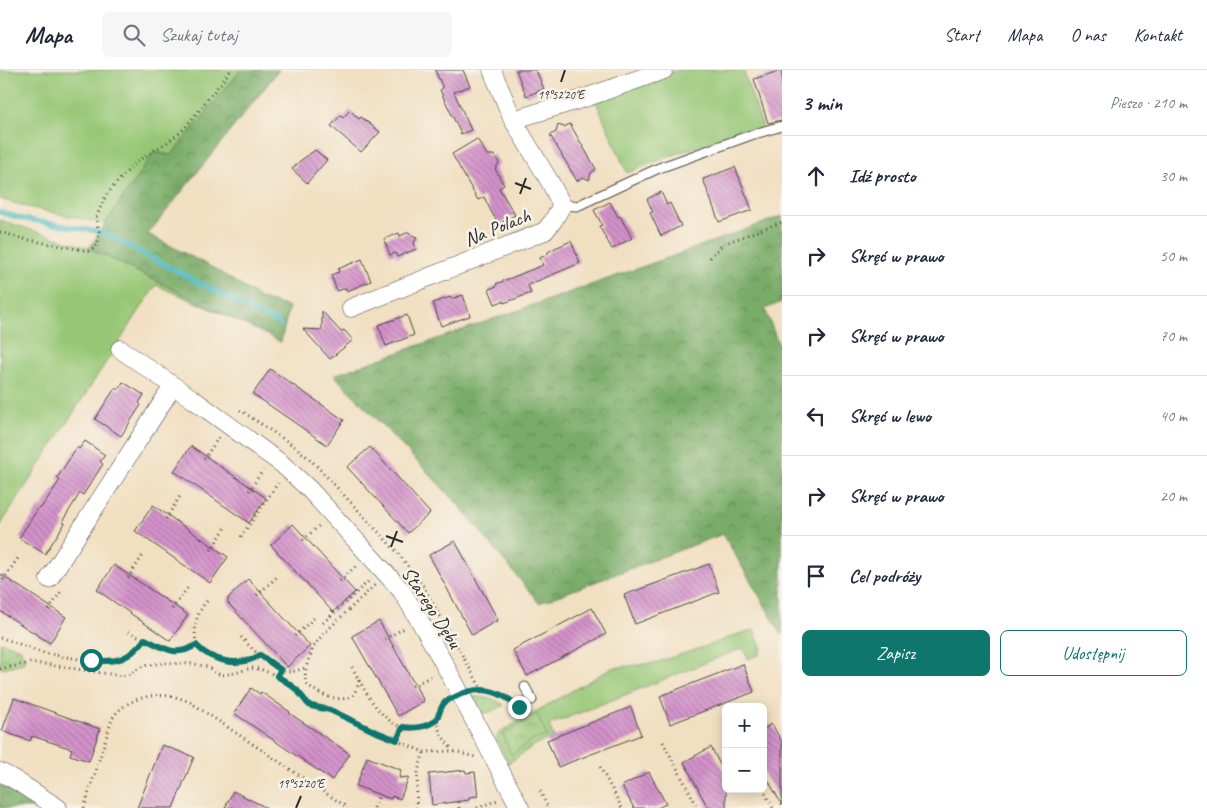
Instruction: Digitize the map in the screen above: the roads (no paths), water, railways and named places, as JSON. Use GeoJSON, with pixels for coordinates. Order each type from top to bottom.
{"type":"FeatureCollection","features":[{"type":"Feature","properties":{"kind":"street"},"geometry":{"type":"LineString","coordinates":[[492,70],[513,120],[562,204]]}},
{"type":"Feature","properties":{"kind":"street"},"geometry":{"type":"LineString","coordinates":[[513,120],[585,98],[664,70]]}},
{"type":"Feature","properties":{"kind":"street","name":"Na Polach"},"geometry":{"type":"LineString","coordinates":[[352,308],[545,231],[554,221],[562,204]]}},
{"type":"Feature","properties":{"kind":"street","name":"Starego Dębu"},"geometry":{"type":"LineString","coordinates":[[120,350],[282,464],[309,489],[401,590],[460,694],[520,808]]}},
{"type":"Feature","properties":{"kind":"street"},"geometry":{"type":"LineString","coordinates":[[56,583],[173,386]]}},
{"type":"Feature","properties":{"kind":"street"},"geometry":{"type":"LineString","coordinates":[[0,772],[58,808]]}},
{"type":"Feature","properties":{"kind":"lane"},"geometry":{"type":"LineString","coordinates":[[562,204],[578,206],[659,168],[751,135],[782,126]]}},
{"type":"Feature","properties":{"kind":"lane"},"geometry":{"type":"LineString","coordinates":[[525,688],[532,700]]}},
{"type":"Feature","properties":{"kind":"waterway"},"geometry":{"type":"LineString","coordinates":[[0,212],[24,219],[108,235],[281,324]]}}]}
